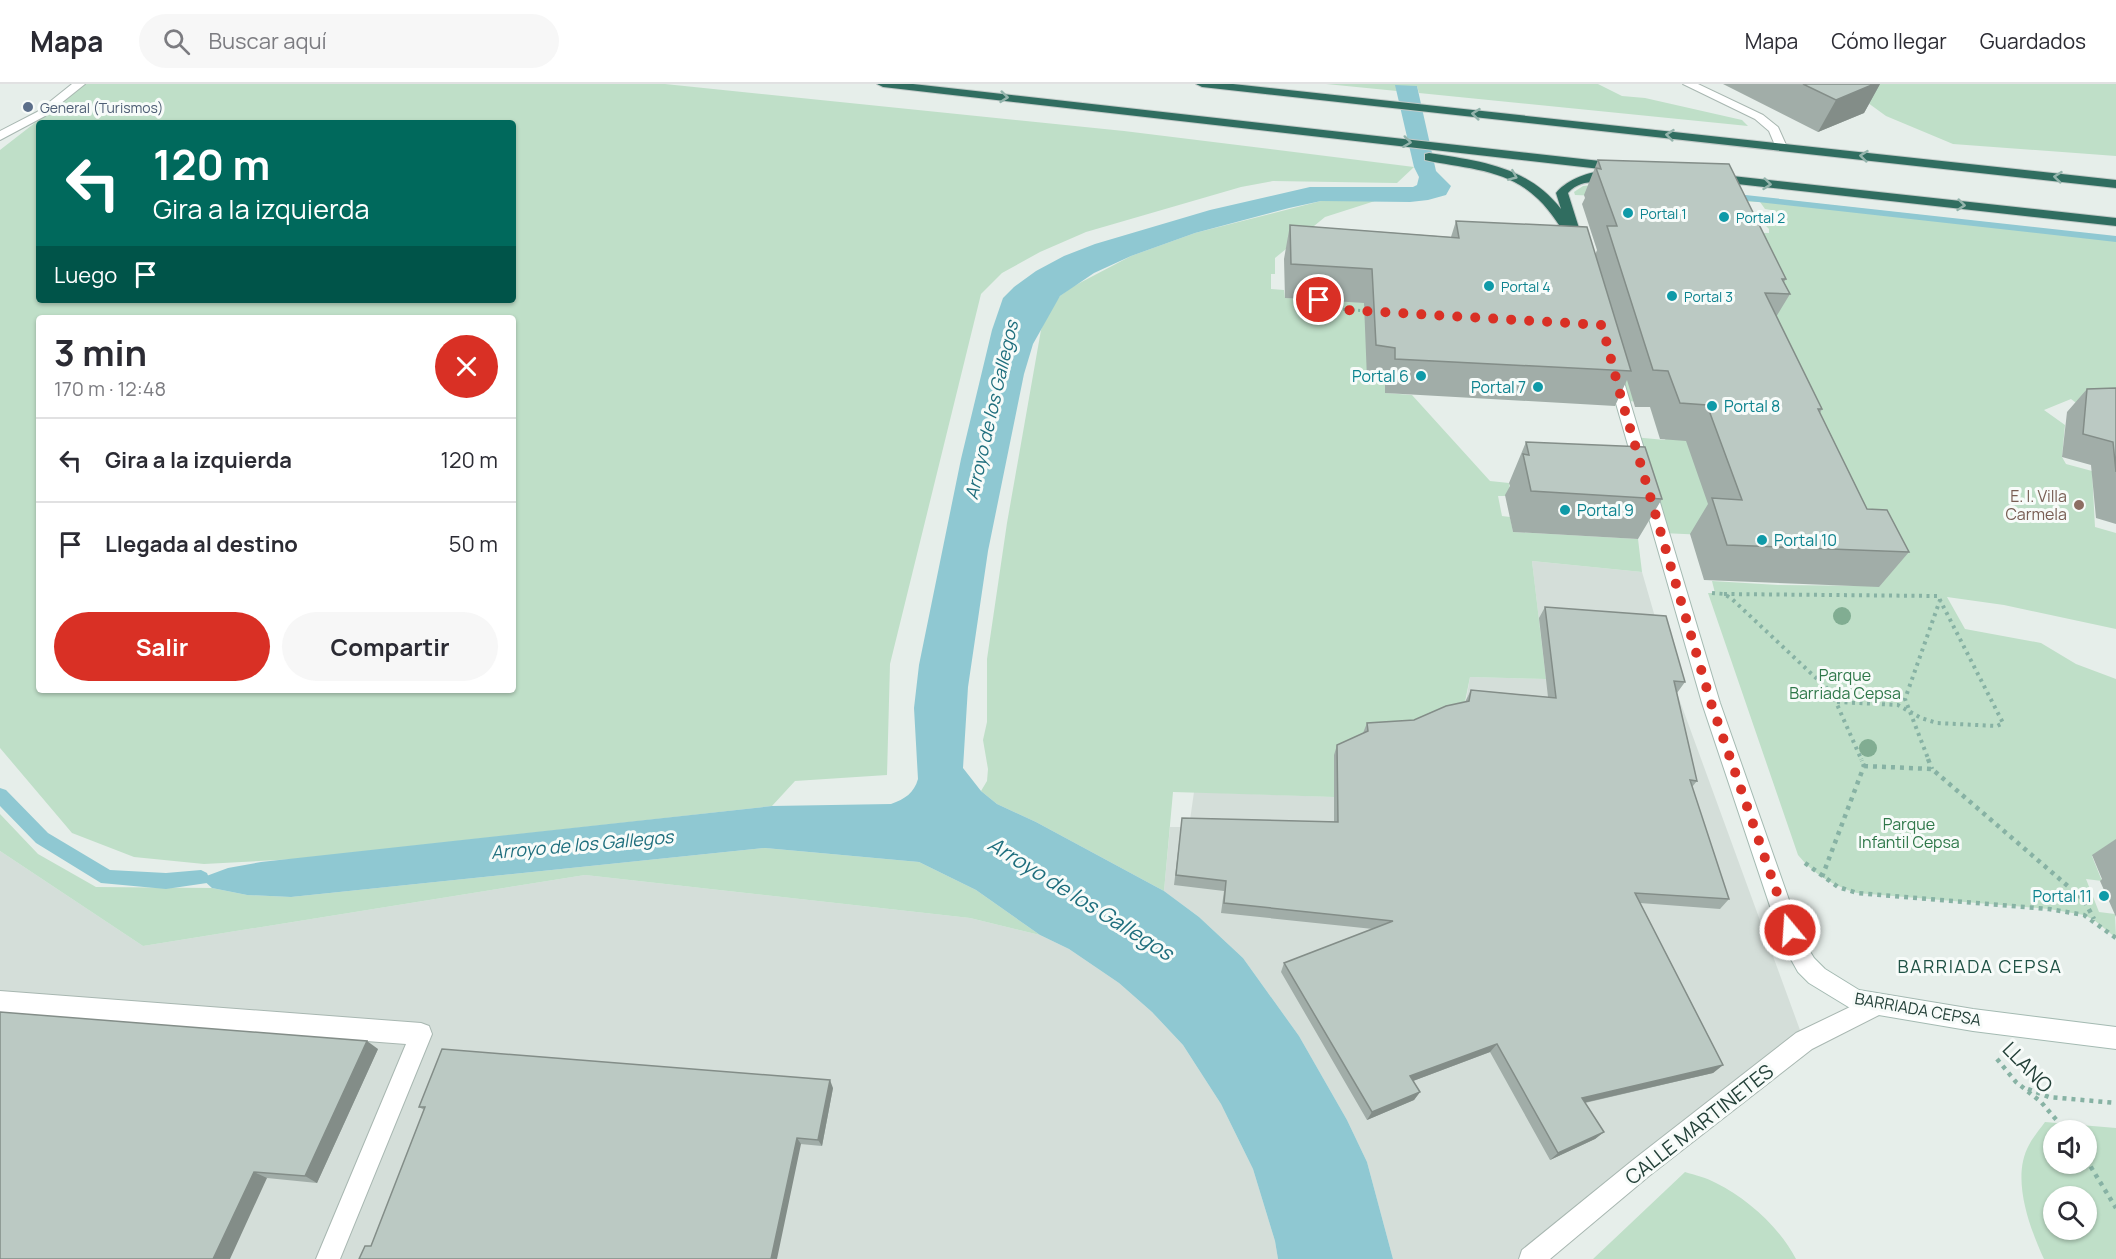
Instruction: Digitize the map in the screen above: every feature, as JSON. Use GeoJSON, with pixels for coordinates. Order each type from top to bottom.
{"type":"FeatureCollection","features":[{"type":"Feature","properties":{"kind":"highway"},"geometry":{"type":"LineString","coordinates":[[884,84],[1209,119],[1629,173],[1583,178],[1565,186],[1562,193],[1577,241]]}},
{"type":"Feature","properties":{"kind":"highway"},"geometry":{"type":"LineString","coordinates":[[1202,84],[2116,184]]}},
{"type":"Feature","properties":{"kind":"highway"},"geometry":{"type":"LineString","coordinates":[[1209,119],[1311,140],[1480,165],[1518,177],[1544,196],[1577,241]]}},
{"type":"Feature","properties":{"kind":"highway"},"geometry":{"type":"LineString","coordinates":[[1702,178],[2116,222]]}},
{"type":"Feature","properties":{"kind":"street"},"geometry":{"type":"LineString","coordinates":[[0,136],[41,114],[80,84]]}},
{"type":"Feature","properties":{"kind":"street"},"geometry":{"type":"LineString","coordinates":[[1689,84],[1759,117],[1774,129],[1781,147]]}},
{"type":"Feature","properties":{"kind":"street"},"geometry":{"type":"LineString","coordinates":[[1577,241],[1583,262]]}},
{"type":"Feature","properties":{"kind":"street","name":"BARRIADA CEPSA"},"geometry":{"type":"LineString","coordinates":[[1609,353],[1711,703],[1794,945],[1806,965],[1834,989],[1855,1000],[1973,1020],[2116,1038]]}},
{"type":"Feature","properties":{"kind":"street"},"geometry":{"type":"LineString","coordinates":[[0,1002],[421,1034],[328,1259]]}},
{"type":"Feature","properties":{"kind":"street","name":"CALLE MARTINETES"},"geometry":{"type":"LineString","coordinates":[[1531,1259],[1641,1168],[1804,1041],[1877,1005]]}},
{"type":"Feature","properties":{"kind":"path"},"geometry":{"type":"LineString","coordinates":[[1319,300],[1319,305],[1324,308],[1375,311]]}},
{"type":"Feature","properties":{"kind":"path"},"geometry":{"type":"LineString","coordinates":[[1712,604],[1708,593],[1938,596],[2003,723],[1997,726],[1937,723],[1898,705],[1837,702]]}},
{"type":"Feature","properties":{"kind":"path"},"geometry":{"type":"LineString","coordinates":[[1724,594],[1824,685],[1837,702],[1864,766],[1822,877]]}},
{"type":"Feature","properties":{"kind":"path"},"geometry":{"type":"LineString","coordinates":[[1940,600],[1905,699],[1932,769],[2084,900],[2094,920]]}},
{"type":"Feature","properties":{"kind":"path"},"geometry":{"type":"LineString","coordinates":[[1864,766],[1932,769]]}},
{"type":"Feature","properties":{"kind":"path"},"geometry":{"type":"LineString","coordinates":[[1803,861],[1838,887],[1857,893],[2049,909],[2084,915],[2116,938]]}},
{"type":"Feature","properties":{"kind":"path","name":"LLANO"},"geometry":{"type":"LineString","coordinates":[[1973,1020],[2002,1067],[2016,1082],[2041,1102],[2057,1120]]}},
{"type":"Feature","properties":{"kind":"path"},"geometry":{"type":"LineString","coordinates":[[2016,1082],[2029,1090],[2049,1097],[2116,1103]]}},
{"type":"Feature","properties":{"kind":"path"},"geometry":{"type":"LineString","coordinates":[[2096,1174],[2113,1199],[2116,1208]]}},
{"type":"Feature","properties":{"kind":"shaded area"},"geometry":{"type":"Polygon","coordinates":[[[1532,561],[1642,572],[1677,693],[1804,1041],[1531,1259],[1393,1259],[1367,1162],[1347,1120],[1299,1036],[1243,958],[1199,917],[1164,891],[1170,827],[1189,827],[1194,792],[1334,797],[1466,701],[1470,677],[1546,679],[1532,561]]]}},
{"type":"Feature","properties":{"kind":"shaded area"},"geometry":{"type":"Polygon","coordinates":[[[0,851],[143,946],[585,875],[970,918],[1040,935],[1069,949],[1119,983],[1152,1012],[1183,1045],[1221,1104],[1253,1169],[1275,1241],[1278,1259],[0,1259],[0,851]]]}},
{"type":"Feature","properties":{"kind":"green space"},"geometry":{"type":"Polygon","coordinates":[[[85,84],[665,84],[1124,131],[1414,167],[1397,183],[1273,181],[1241,187],[1086,232],[1040,252],[1002,273],[981,294],[890,664],[887,775],[795,781],[772,806],[296,859],[204,864],[134,857],[72,833],[0,748],[0,150],[36,122],[36,303],[516,303],[516,120],[39,120],[85,84]]]}},
{"type":"Feature","properties":{"kind":"green space"},"geometry":{"type":"Polygon","coordinates":[[[1326,84],[1598,84],[1622,96],[1645,98],[1742,120],[1748,126],[1419,93],[1417,86],[1396,86],[1397,91],[1326,84]]]}},
{"type":"Feature","properties":{"kind":"green space"},"geometry":{"type":"Polygon","coordinates":[[[1842,84],[2116,84],[2116,156],[1953,144],[1886,116],[1842,84]]]}},
{"type":"Feature","properties":{"kind":"green space"},"geometry":{"type":"Polygon","coordinates":[[[1583,186],[1739,195],[2116,237],[2116,411],[2096,418],[2071,399],[2044,410],[2065,425],[2062,457],[2066,464],[2092,471],[2095,527],[2116,533],[2116,629],[2004,605],[1947,597],[1965,629],[2041,643],[2076,664],[2116,679],[2116,857],[2092,856],[2102,881],[2086,879],[2099,912],[2115,914],[2116,938],[2084,915],[2049,909],[1857,893],[1824,879],[1798,855],[1708,593],[1715,593],[1712,581],[1778,585],[1879,586],[1728,536],[1662,533],[1633,437],[1665,440],[1681,403],[1622,401],[1611,363],[1724,232],[1769,233],[1765,225],[1779,223],[1771,210],[1765,209],[1760,202],[1575,195],[1574,192],[1583,186]]]}},
{"type":"Feature","properties":{"kind":"green space"},"geometry":{"type":"Polygon","coordinates":[[[1321,201],[1375,201],[1325,217],[1275,258],[1275,274],[1271,274],[1271,289],[1284,290],[1285,298],[1372,303],[1367,379],[1385,382],[1386,393],[1412,395],[1490,481],[1509,483],[1511,496],[1498,496],[1502,516],[1510,517],[1513,532],[1638,539],[1642,572],[1532,561],[1546,679],[1470,677],[1463,712],[1334,797],[1173,792],[1164,891],[1036,822],[997,804],[981,791],[987,781],[988,769],[983,740],[987,722],[987,659],[1007,523],[1041,330],[1049,311],[1060,296],[1072,287],[1131,256],[1195,233],[1321,201]]]}},
{"type":"Feature","properties":{"kind":"green space"},"geometry":{"type":"Polygon","coordinates":[[[0,814],[38,854],[96,887],[212,888],[247,895],[291,897],[765,848],[919,862],[976,890],[1040,935],[970,918],[585,875],[143,946],[0,851],[0,814]]]}},
{"type":"Feature","properties":{"kind":"green space"},"geometry":{"type":"Polygon","coordinates":[[[2043,1125],[2043,1174],[2097,1174],[2097,1126],[2116,1128],[2116,1259],[2044,1259],[2032,1231],[2022,1186],[2024,1158],[2043,1125]]]}},
{"type":"Feature","properties":{"kind":"green space"},"geometry":{"type":"Polygon","coordinates":[[[1685,1172],[1728,1189],[1751,1205],[1772,1225],[1796,1259],[1593,1259],[1685,1172]]]}},
{"type":"Feature","properties":{"kind":"water","name":"Arroyo de los Gallegos"},"geometry":{"type":"Polygon","coordinates":[[[1395,85],[1417,86],[1436,171],[1451,186],[1446,195],[1410,202],[1321,201],[1289,208],[1195,233],[1131,256],[1094,273],[1060,296],[1033,344],[1024,374],[988,551],[968,687],[963,768],[981,791],[997,804],[1036,822],[1164,891],[1199,917],[1243,958],[1299,1036],[1347,1120],[1367,1162],[1393,1259],[1278,1259],[1275,1241],[1253,1169],[1221,1104],[1183,1045],[1152,1012],[1119,983],[1069,949],[1040,935],[976,890],[919,862],[765,848],[291,897],[247,895],[212,888],[201,878],[228,868],[261,862],[772,806],[891,804],[905,798],[918,779],[914,708],[919,665],[961,459],[992,330],[1003,298],[1036,271],[1064,256],[1095,244],[1210,210],[1310,187],[1413,187],[1417,185],[1419,177],[1414,167],[1395,85]]]}},
{"type":"Feature","properties":{"kind":"building"},"geometry":{"type":"Polygon","coordinates":[[[1803,84],[1874,84],[1836,100],[1803,84]]]}},
{"type":"Feature","properties":{"kind":"building"},"geometry":{"type":"Polygon","coordinates":[[[1598,160],[1729,164],[1786,279],[1782,279],[1790,294],[1765,293],[1822,409],[1818,409],[1867,509],[1887,510],[1909,552],[1727,545],[1712,498],[1742,500],[1707,405],[1680,403],[1668,371],[1653,370],[1607,226],[1617,226],[1596,168],[1601,169],[1598,160]]]}},
{"type":"Feature","properties":{"kind":"building"},"geometry":{"type":"Polygon","coordinates":[[[1456,221],[1587,227],[1631,371],[1395,359],[1395,348],[1376,345],[1372,269],[1291,264],[1290,225],[1459,238],[1456,221]]]}},
{"type":"Feature","properties":{"kind":"building"},"geometry":{"type":"Polygon","coordinates":[[[2116,388],[2116,472],[2113,442],[2083,434],[2087,389],[2116,388]]]}},
{"type":"Feature","properties":{"kind":"building"},"geometry":{"type":"Polygon","coordinates":[[[1526,442],[1645,447],[1662,499],[1531,491],[1523,454],[1529,455],[1526,442]]]}},
{"type":"Feature","properties":{"kind":"building"},"geometry":{"type":"Polygon","coordinates":[[[1545,607],[1666,616],[1685,682],[1674,681],[1697,781],[1690,780],[1729,899],[1635,893],[1723,1065],[1582,1098],[1604,1132],[1558,1153],[1497,1044],[1410,1076],[1420,1092],[1372,1112],[1284,963],[1393,921],[1224,903],[1226,881],[1176,875],[1182,818],[1338,822],[1337,745],[1368,731],[1367,723],[1414,720],[1446,706],[1469,701],[1471,690],[1556,698],[1545,607]]]}},
{"type":"Feature","properties":{"kind":"building"},"geometry":{"type":"Polygon","coordinates":[[[0,1012],[367,1041],[305,1176],[254,1172],[213,1259],[0,1259],[0,1012]]]}},
{"type":"Feature","properties":{"kind":"building"},"geometry":{"type":"Polygon","coordinates":[[[442,1049],[830,1080],[818,1140],[797,1138],[771,1259],[359,1259],[365,1246],[371,1246],[425,1107],[419,1107],[442,1049]]]}},
{"type":"Feature","properties":{"kind":"waterway"},"geometry":{"type":"LineString","coordinates":[[1727,196],[2116,239]]}},
{"type":"Feature","properties":{"kind":"waterway"},"geometry":{"type":"LineString","coordinates":[[0,795],[42,838],[107,878],[166,881],[201,878]]}},
{"type":"Feature","properties":{"kind":"place","name":"General (Turismos)"},"geometry":{"type":"Point","coordinates":[28,107]}},
{"type":"Feature","properties":{"kind":"place","name":"Portal 1"},"geometry":{"type":"Point","coordinates":[1628,213]}},
{"type":"Feature","properties":{"kind":"place","name":"Portal 2"},"geometry":{"type":"Point","coordinates":[1724,217]}},
{"type":"Feature","properties":{"kind":"place","name":"Portal 4"},"geometry":{"type":"Point","coordinates":[1489,286]}},
{"type":"Feature","properties":{"kind":"place","name":"Portal 3"},"geometry":{"type":"Point","coordinates":[1672,296]}},
{"type":"Feature","properties":{"kind":"place","name":"Portal 6"},"geometry":{"type":"Point","coordinates":[1421,376]}},
{"type":"Feature","properties":{"kind":"place","name":"Portal 7"},"geometry":{"type":"Point","coordinates":[1538,387]}},
{"type":"Feature","properties":{"kind":"place","name":"Portal 8"},"geometry":{"type":"Point","coordinates":[1712,406]}},
{"type":"Feature","properties":{"kind":"place","name":"E. I. Villa Carmela"},"geometry":{"type":"Point","coordinates":[2079,505]}},
{"type":"Feature","properties":{"kind":"place","name":"Portal 9"},"geometry":{"type":"Point","coordinates":[1565,510]}},
{"type":"Feature","properties":{"kind":"place","name":"Portal 10"},"geometry":{"type":"Point","coordinates":[1762,540]}},
{"type":"Feature","properties":{"kind":"place","name":"Portal 11"},"geometry":{"type":"Point","coordinates":[2104,896]}},
{"type":"Feature","properties":{"kind":"district","name":"BARRIADA CEPSA"},"geometry":{"type":"Point","coordinates":[1980,966]}},
{"type":"Feature","properties":{"kind":"route"},"geometry":{"type":"LineString","coordinates":[[1319,300],[1320,306],[1330,309],[1602,325],[1611,363],[1711,703],[1790,930]]}},
{"type":"Feature","properties":{"kind":"park label","name":"Parque Barriada Cepsa"},"geometry":{"type":"Point","coordinates":[1845,684]}},
{"type":"Feature","properties":{"kind":"park label","name":"Parque Infantil Cepsa"},"geometry":{"type":"Point","coordinates":[1909,833]}}]}
